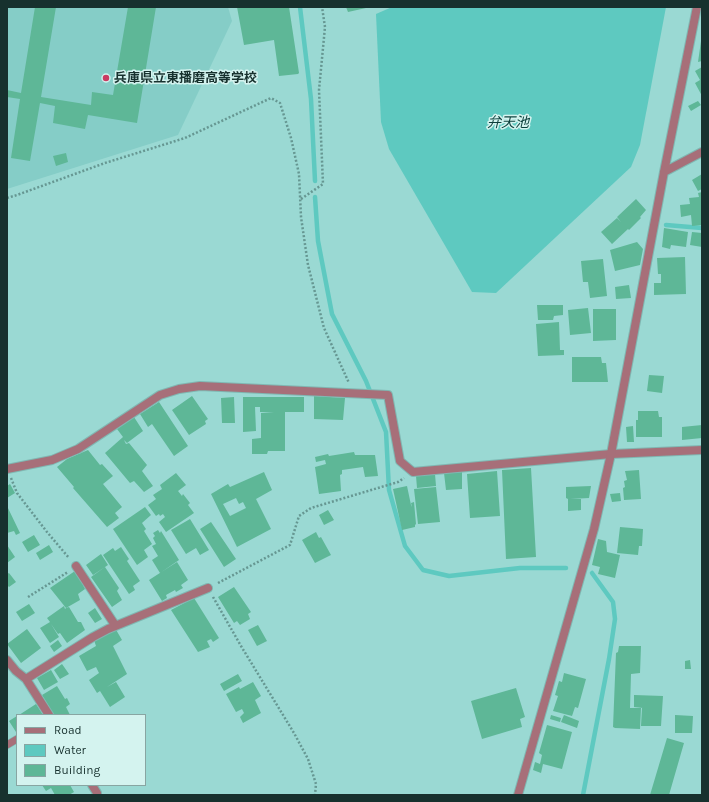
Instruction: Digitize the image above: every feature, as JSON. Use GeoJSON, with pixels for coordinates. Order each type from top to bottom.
{"type":"FeatureCollection","features":[{"type":"Feature","properties":{"kind":"street"},"geometry":{"type":"LineString","coordinates":[[518,795],[592,537],[611,454],[664,172],[697,7]]}},
{"type":"Feature","properties":{"kind":"street"},"geometry":{"type":"LineString","coordinates":[[664,172],[702,152]]}},
{"type":"Feature","properties":{"kind":"street"},"geometry":{"type":"LineString","coordinates":[[7,468],[52,460],[78,449],[160,395],[179,389],[200,386],[388,395],[400,461],[413,472],[611,454],[702,450]]}},
{"type":"Feature","properties":{"kind":"street"},"geometry":{"type":"LineString","coordinates":[[76,566],[115,625]]}},
{"type":"Feature","properties":{"kind":"street"},"geometry":{"type":"LineString","coordinates":[[26,679],[115,625],[208,588]]}},
{"type":"Feature","properties":{"kind":"street"},"geometry":{"type":"LineString","coordinates":[[7,660],[16,671],[26,679],[48,714]]}},
{"type":"Feature","properties":{"kind":"street"},"geometry":{"type":"LineString","coordinates":[[93,786],[97,793]]}},
{"type":"Feature","properties":{"kind":"lane"},"geometry":{"type":"LineString","coordinates":[[7,745],[16,740]]}},
{"type":"Feature","properties":{"kind":"path"},"geometry":{"type":"LineString","coordinates":[[300,199],[323,184],[319,90],[325,27],[322,7]]}},
{"type":"Feature","properties":{"kind":"path"},"geometry":{"type":"LineString","coordinates":[[7,198],[105,163],[185,138],[271,98],[280,103],[291,138],[299,174],[301,217],[308,265],[324,328],[354,394]]}},
{"type":"Feature","properties":{"kind":"path"},"geometry":{"type":"LineString","coordinates":[[7,468],[17,493],[46,532],[76,566],[28,597]]}},
{"type":"Feature","properties":{"kind":"path"},"geometry":{"type":"LineString","coordinates":[[315,795],[316,784],[308,758],[208,588],[290,545],[299,516],[311,508],[398,482]]}},
{"type":"Feature","properties":{"kind":"shaded area","name":"兵庫県立東播磨高等学校"},"geometry":{"type":"Polygon","coordinates":[[[7,7],[228,7],[232,21],[178,135],[7,189],[7,7]]]}},
{"type":"Feature","properties":{"kind":"water","name":"弁天池"},"geometry":{"type":"Polygon","coordinates":[[[392,7],[666,7],[640,145],[631,167],[496,293],[472,292],[389,149],[381,122],[376,14],[392,7]]]}},
{"type":"Feature","properties":{"kind":"building","name":"兵庫県立東播磨高等学校"},"geometry":{"type":"Polygon","coordinates":[[[35,7],[56,7],[41,97],[91,105],[92,92],[113,95],[128,7],[156,7],[137,123],[88,115],[85,129],[53,123],[55,106],[40,103],[30,161],[11,158],[20,99],[7,97],[7,90],[21,93],[35,7]]]}},
{"type":"Feature","properties":{"kind":"building"},"geometry":{"type":"Polygon","coordinates":[[[237,7],[289,7],[298,74],[279,76],[274,40],[244,45],[237,7]]]}},
{"type":"Feature","properties":{"kind":"building"},"geometry":{"type":"Polygon","coordinates":[[[346,7],[366,7],[366,8],[348,12],[346,7]]]}},
{"type":"Feature","properties":{"kind":"building"},"geometry":{"type":"Polygon","coordinates":[[[701,41],[702,61],[698,62],[701,41]]]}},
{"type":"Feature","properties":{"kind":"building"},"geometry":{"type":"Polygon","coordinates":[[[702,67],[702,96],[695,83],[700,80],[695,71],[702,67]]]}},
{"type":"Feature","properties":{"kind":"building"},"geometry":{"type":"Polygon","coordinates":[[[698,101],[701,105],[691,111],[688,106],[698,101]]]}},
{"type":"Feature","properties":{"kind":"building"},"geometry":{"type":"Polygon","coordinates":[[[66,153],[68,162],[56,166],[53,156],[66,153]]]}},
{"type":"Feature","properties":{"kind":"building"},"geometry":{"type":"Polygon","coordinates":[[[702,174],[702,189],[698,191],[692,180],[702,174]]]}},
{"type":"Feature","properties":{"kind":"building"},"geometry":{"type":"Polygon","coordinates":[[[702,192],[702,225],[692,226],[691,215],[681,217],[680,205],[690,204],[689,198],[699,197],[698,193],[702,192]]]}},
{"type":"Feature","properties":{"kind":"building"},"geometry":{"type":"Polygon","coordinates":[[[636,199],[646,210],[640,217],[641,218],[629,230],[628,229],[612,244],[601,232],[617,218],[621,222],[617,217],[636,199]]]}},
{"type":"Feature","properties":{"kind":"building"},"geometry":{"type":"Polygon","coordinates":[[[664,228],[688,232],[686,247],[671,245],[670,249],[662,247],[664,228]]]}},
{"type":"Feature","properties":{"kind":"building"},"geometry":{"type":"Polygon","coordinates":[[[692,232],[702,233],[702,247],[690,245],[692,232]]]}},
{"type":"Feature","properties":{"kind":"building"},"geometry":{"type":"Polygon","coordinates":[[[637,242],[643,249],[640,265],[615,271],[610,250],[637,242]]]}},
{"type":"Feature","properties":{"kind":"building"},"geometry":{"type":"Polygon","coordinates":[[[685,257],[686,294],[654,295],[654,283],[661,283],[661,274],[658,274],[657,258],[685,257]]]}},
{"type":"Feature","properties":{"kind":"building"},"geometry":{"type":"Polygon","coordinates":[[[603,259],[607,296],[590,298],[588,282],[583,282],[581,261],[603,259]]]}},
{"type":"Feature","properties":{"kind":"building"},"geometry":{"type":"Polygon","coordinates":[[[629,285],[631,298],[616,299],[615,287],[629,285]]]}},
{"type":"Feature","properties":{"kind":"building"},"geometry":{"type":"Polygon","coordinates":[[[537,305],[563,305],[563,315],[554,316],[553,320],[538,320],[537,305]]]}},
{"type":"Feature","properties":{"kind":"building"},"geometry":{"type":"Polygon","coordinates":[[[588,308],[591,333],[570,335],[568,310],[588,308]]]}},
{"type":"Feature","properties":{"kind":"building"},"geometry":{"type":"Polygon","coordinates":[[[593,309],[616,309],[616,340],[593,341],[593,309]]]}},
{"type":"Feature","properties":{"kind":"building"},"geometry":{"type":"Polygon","coordinates":[[[559,322],[560,350],[564,350],[564,355],[538,356],[536,324],[559,322]]]}},
{"type":"Feature","properties":{"kind":"building"},"geometry":{"type":"Polygon","coordinates":[[[572,357],[601,357],[602,363],[606,363],[608,382],[572,382],[572,357]]]}},
{"type":"Feature","properties":{"kind":"building"},"geometry":{"type":"Polygon","coordinates":[[[649,375],[664,376],[662,393],[647,391],[649,375]]]}},
{"type":"Feature","properties":{"kind":"building"},"geometry":{"type":"Polygon","coordinates":[[[192,396],[208,419],[205,421],[206,424],[189,435],[172,410],[192,396]]]}},
{"type":"Feature","properties":{"kind":"building"},"geometry":{"type":"Polygon","coordinates":[[[314,396],[345,398],[343,420],[314,419],[314,396]]]}},
{"type":"Feature","properties":{"kind":"building"},"geometry":{"type":"Polygon","coordinates":[[[234,397],[235,423],[222,423],[221,398],[234,397]]]}},
{"type":"Feature","properties":{"kind":"building"},"geometry":{"type":"Polygon","coordinates":[[[243,397],[304,397],[304,412],[285,412],[285,451],[268,451],[267,454],[252,454],[252,439],[261,438],[261,413],[274,412],[260,412],[260,407],[255,407],[256,431],[243,432],[243,397]]]}},
{"type":"Feature","properties":{"kind":"building"},"geometry":{"type":"Polygon","coordinates":[[[159,402],[188,446],[174,456],[152,424],[148,427],[140,414],[159,402]]]}},
{"type":"Feature","properties":{"kind":"building"},"geometry":{"type":"Polygon","coordinates":[[[638,411],[658,411],[659,417],[662,417],[662,437],[636,437],[636,420],[638,420],[638,411]]]}},
{"type":"Feature","properties":{"kind":"building"},"geometry":{"type":"Polygon","coordinates":[[[134,417],[143,431],[127,443],[124,440],[126,444],[129,443],[147,465],[142,471],[153,486],[144,492],[134,481],[130,483],[105,453],[123,437],[117,429],[134,417]]]}},
{"type":"Feature","properties":{"kind":"building"},"geometry":{"type":"Polygon","coordinates":[[[702,425],[702,438],[682,440],[682,427],[702,425]]]}},
{"type":"Feature","properties":{"kind":"building"},"geometry":{"type":"Polygon","coordinates":[[[633,426],[634,442],[627,442],[626,427],[633,426]]]}},
{"type":"Feature","properties":{"kind":"building"},"geometry":{"type":"Polygon","coordinates":[[[88,450],[100,465],[102,464],[113,476],[103,484],[122,507],[115,513],[119,518],[107,527],[57,467],[67,459],[88,450]]]}},
{"type":"Feature","properties":{"kind":"building"},"geometry":{"type":"Polygon","coordinates":[[[354,452],[355,455],[375,455],[378,476],[365,477],[363,467],[342,470],[342,474],[340,475],[341,491],[319,494],[315,467],[326,464],[325,460],[316,462],[315,457],[328,454],[329,456],[354,452]]]}},
{"type":"Feature","properties":{"kind":"building"},"geometry":{"type":"Polygon","coordinates":[[[531,468],[536,557],[506,559],[502,470],[531,468]]]}},
{"type":"Feature","properties":{"kind":"building"},"geometry":{"type":"Polygon","coordinates":[[[639,470],[641,499],[624,500],[624,481],[627,480],[625,471],[639,470]]]}},
{"type":"Feature","properties":{"kind":"building"},"geometry":{"type":"Polygon","coordinates":[[[497,471],[500,516],[470,518],[467,474],[497,471]]]}},
{"type":"Feature","properties":{"kind":"building"},"geometry":{"type":"Polygon","coordinates":[[[264,472],[272,490],[256,499],[271,529],[237,547],[211,494],[228,484],[230,487],[264,472]],[[236,498],[223,504],[230,516],[246,508],[243,502],[239,504],[236,498]]]}},
{"type":"Feature","properties":{"kind":"building"},"geometry":{"type":"Polygon","coordinates":[[[462,472],[462,489],[446,490],[444,473],[462,472]]]}},
{"type":"Feature","properties":{"kind":"building"},"geometry":{"type":"Polygon","coordinates":[[[176,473],[186,485],[178,491],[182,496],[183,494],[190,503],[188,505],[194,513],[166,532],[159,522],[165,517],[163,514],[156,516],[148,505],[156,499],[153,495],[162,489],[160,485],[176,473]]]}},
{"type":"Feature","properties":{"kind":"building"},"geometry":{"type":"Polygon","coordinates":[[[435,474],[436,486],[417,488],[416,476],[435,474]]]}},
{"type":"Feature","properties":{"kind":"building"},"geometry":{"type":"Polygon","coordinates":[[[10,484],[15,493],[7,498],[7,486],[10,484]]]}},
{"type":"Feature","properties":{"kind":"building"},"geometry":{"type":"Polygon","coordinates":[[[407,486],[411,505],[412,507],[411,503],[414,502],[415,527],[402,530],[393,489],[407,486]]]}},
{"type":"Feature","properties":{"kind":"building"},"geometry":{"type":"Polygon","coordinates":[[[591,486],[589,498],[570,499],[581,499],[581,510],[568,511],[566,487],[591,486]]]}},
{"type":"Feature","properties":{"kind":"building"},"geometry":{"type":"Polygon","coordinates":[[[436,487],[440,522],[418,524],[414,489],[436,487]]]}},
{"type":"Feature","properties":{"kind":"building"},"geometry":{"type":"Polygon","coordinates":[[[620,493],[621,501],[612,502],[610,494],[620,493]]]}},
{"type":"Feature","properties":{"kind":"building"},"geometry":{"type":"Polygon","coordinates":[[[7,506],[20,533],[16,535],[14,531],[7,533],[7,506]]]}},
{"type":"Feature","properties":{"kind":"building"},"geometry":{"type":"Polygon","coordinates":[[[145,507],[151,515],[142,523],[146,529],[144,531],[152,544],[144,550],[148,557],[137,565],[113,529],[145,507]]]}},
{"type":"Feature","properties":{"kind":"building"},"geometry":{"type":"Polygon","coordinates":[[[328,510],[334,520],[324,525],[319,515],[328,510]]]}},
{"type":"Feature","properties":{"kind":"building"},"geometry":{"type":"Polygon","coordinates":[[[190,519],[209,550],[200,555],[196,548],[186,554],[171,530],[190,519]]]}},
{"type":"Feature","properties":{"kind":"building"},"geometry":{"type":"Polygon","coordinates":[[[211,522],[236,559],[224,567],[200,529],[211,522]]]}},
{"type":"Feature","properties":{"kind":"building"},"geometry":{"type":"Polygon","coordinates":[[[620,527],[643,529],[642,546],[639,546],[638,555],[617,553],[620,527]]]}},
{"type":"Feature","properties":{"kind":"building"},"geometry":{"type":"Polygon","coordinates":[[[158,530],[160,533],[161,531],[179,560],[160,573],[152,560],[158,556],[152,546],[156,544],[153,538],[155,536],[153,533],[158,530]]]}},
{"type":"Feature","properties":{"kind":"building"},"geometry":{"type":"Polygon","coordinates":[[[316,532],[319,538],[321,537],[331,555],[315,563],[302,540],[316,532]]]}},
{"type":"Feature","properties":{"kind":"building"},"geometry":{"type":"Polygon","coordinates":[[[34,535],[40,545],[28,552],[22,542],[34,535]]]}},
{"type":"Feature","properties":{"kind":"building"},"geometry":{"type":"Polygon","coordinates":[[[598,539],[606,541],[607,552],[620,555],[615,578],[598,574],[600,567],[592,565],[598,539]]]}},
{"type":"Feature","properties":{"kind":"building"},"geometry":{"type":"Polygon","coordinates":[[[7,545],[15,557],[7,563],[7,545]]]}},
{"type":"Feature","properties":{"kind":"building"},"geometry":{"type":"Polygon","coordinates":[[[49,545],[53,552],[40,560],[36,553],[49,545]]]}},
{"type":"Feature","properties":{"kind":"building"},"geometry":{"type":"Polygon","coordinates":[[[121,547],[129,559],[127,561],[140,581],[133,586],[135,590],[129,594],[103,555],[113,548],[115,551],[121,547]]]}},
{"type":"Feature","properties":{"kind":"building"},"geometry":{"type":"Polygon","coordinates":[[[101,554],[108,565],[93,575],[86,565],[101,554]]]}},
{"type":"Feature","properties":{"kind":"building"},"geometry":{"type":"Polygon","coordinates":[[[177,562],[188,580],[181,585],[183,588],[166,595],[167,598],[162,601],[149,580],[177,562]]]}},
{"type":"Feature","properties":{"kind":"building"},"geometry":{"type":"Polygon","coordinates":[[[105,567],[119,588],[117,591],[122,600],[112,607],[91,577],[105,567]]]}},
{"type":"Feature","properties":{"kind":"building"},"geometry":{"type":"Polygon","coordinates":[[[75,571],[84,584],[85,589],[78,594],[80,600],[66,608],[50,588],[75,571]]]}},
{"type":"Feature","properties":{"kind":"building"},"geometry":{"type":"Polygon","coordinates":[[[9,573],[16,582],[9,587],[7,585],[7,574],[9,573]]]}},
{"type":"Feature","properties":{"kind":"building"},"geometry":{"type":"Polygon","coordinates":[[[234,587],[251,612],[248,614],[250,619],[240,625],[237,621],[234,623],[218,597],[234,587]]]}},
{"type":"Feature","properties":{"kind":"building"},"geometry":{"type":"Polygon","coordinates":[[[194,598],[219,638],[213,642],[211,639],[207,641],[210,647],[198,652],[171,610],[194,598]]]}},
{"type":"Feature","properties":{"kind":"building"},"geometry":{"type":"Polygon","coordinates":[[[29,604],[35,613],[22,621],[16,612],[29,604]]]}},
{"type":"Feature","properties":{"kind":"building"},"geometry":{"type":"Polygon","coordinates":[[[64,606],[65,609],[69,607],[78,622],[81,622],[85,630],[67,643],[51,624],[59,637],[50,643],[40,628],[50,622],[47,618],[64,606]]]}},
{"type":"Feature","properties":{"kind":"building"},"geometry":{"type":"Polygon","coordinates":[[[95,608],[102,619],[95,623],[88,613],[95,608]]]}},
{"type":"Feature","properties":{"kind":"building"},"geometry":{"type":"Polygon","coordinates":[[[258,625],[267,641],[257,646],[248,630],[258,625]]]}},
{"type":"Feature","properties":{"kind":"building"},"geometry":{"type":"Polygon","coordinates":[[[115,628],[122,640],[113,646],[127,674],[107,687],[116,682],[125,697],[110,707],[100,691],[97,693],[89,680],[99,673],[96,667],[87,671],[79,656],[96,646],[94,640],[115,628]]]}},
{"type":"Feature","properties":{"kind":"building"},"geometry":{"type":"Polygon","coordinates":[[[27,629],[41,648],[21,663],[7,644],[27,629]]]}},
{"type":"Feature","properties":{"kind":"building"},"geometry":{"type":"Polygon","coordinates":[[[58,640],[62,646],[54,652],[50,646],[58,640]]]}},
{"type":"Feature","properties":{"kind":"building"},"geometry":{"type":"Polygon","coordinates":[[[619,646],[641,646],[640,673],[631,674],[630,708],[641,708],[640,729],[613,727],[616,653],[618,652],[619,646]]]}},
{"type":"Feature","properties":{"kind":"building"},"geometry":{"type":"Polygon","coordinates":[[[690,660],[691,669],[685,669],[685,661],[690,660]]]}},
{"type":"Feature","properties":{"kind":"building"},"geometry":{"type":"Polygon","coordinates":[[[62,664],[69,674],[60,679],[54,670],[62,664]]]}},
{"type":"Feature","properties":{"kind":"building"},"geometry":{"type":"Polygon","coordinates":[[[51,670],[58,682],[44,690],[37,678],[51,670]]]}},
{"type":"Feature","properties":{"kind":"building"},"geometry":{"type":"Polygon","coordinates":[[[564,673],[586,679],[578,708],[575,707],[572,716],[553,711],[558,696],[555,695],[559,681],[562,682],[564,673]]]}},
{"type":"Feature","properties":{"kind":"building"},"geometry":{"type":"Polygon","coordinates":[[[238,674],[242,681],[224,691],[220,684],[238,674]]]}},
{"type":"Feature","properties":{"kind":"building"},"geometry":{"type":"Polygon","coordinates":[[[253,682],[261,696],[255,700],[261,713],[243,723],[240,717],[244,713],[242,709],[236,712],[226,694],[253,682]]]}},
{"type":"Feature","properties":{"kind":"building"},"geometry":{"type":"Polygon","coordinates":[[[57,686],[70,704],[66,707],[70,714],[53,714],[42,695],[57,686]]]}},
{"type":"Feature","properties":{"kind":"building"},"geometry":{"type":"Polygon","coordinates":[[[516,688],[525,717],[520,719],[522,727],[482,739],[471,701],[516,688]]]}},
{"type":"Feature","properties":{"kind":"building"},"geometry":{"type":"Polygon","coordinates":[[[634,695],[663,696],[661,726],[641,726],[643,708],[634,707],[634,695]]]}},
{"type":"Feature","properties":{"kind":"building"},"geometry":{"type":"Polygon","coordinates":[[[36,704],[42,714],[21,714],[36,704]]]}},
{"type":"Feature","properties":{"kind":"building"},"geometry":{"type":"Polygon","coordinates":[[[551,715],[561,718],[560,722],[550,719],[551,715]]]}},
{"type":"Feature","properties":{"kind":"building"},"geometry":{"type":"Polygon","coordinates":[[[564,715],[579,721],[577,728],[561,722],[564,715]]]}},
{"type":"Feature","properties":{"kind":"building"},"geometry":{"type":"Polygon","coordinates":[[[675,715],[693,716],[692,733],[675,733],[675,715]]]}},
{"type":"Feature","properties":{"kind":"building"},"geometry":{"type":"Polygon","coordinates":[[[16,717],[16,732],[9,721],[16,717]]]}},
{"type":"Feature","properties":{"kind":"building"},"geometry":{"type":"Polygon","coordinates":[[[547,725],[572,732],[562,769],[543,764],[541,773],[533,770],[535,762],[540,764],[542,755],[539,753],[547,725]]]}},
{"type":"Feature","properties":{"kind":"building"},"geometry":{"type":"Polygon","coordinates":[[[667,738],[684,743],[669,795],[650,795],[667,738]]]}},
{"type":"Feature","properties":{"kind":"building"},"geometry":{"type":"Polygon","coordinates":[[[43,786],[71,786],[74,792],[69,795],[55,795],[51,788],[46,791],[43,786]]]}},
{"type":"Feature","properties":{"kind":"waterway"},"geometry":{"type":"LineString","coordinates":[[300,7],[311,99],[315,181]]}},
{"type":"Feature","properties":{"kind":"waterway"},"geometry":{"type":"LineString","coordinates":[[315,197],[318,241],[332,314],[366,381],[386,432],[389,490],[405,546],[423,570],[449,576],[520,568],[566,568]]}},
{"type":"Feature","properties":{"kind":"waterway"},"geometry":{"type":"LineString","coordinates":[[666,225],[702,228]]}},
{"type":"Feature","properties":{"kind":"waterway"},"geometry":{"type":"LineString","coordinates":[[583,795],[609,659],[615,619],[613,602],[592,573]]}},
{"type":"Feature","properties":{"kind":"place","name":"兵庫県立東播磨高等学校"},"geometry":{"type":"Point","coordinates":[106,78]}}]}
